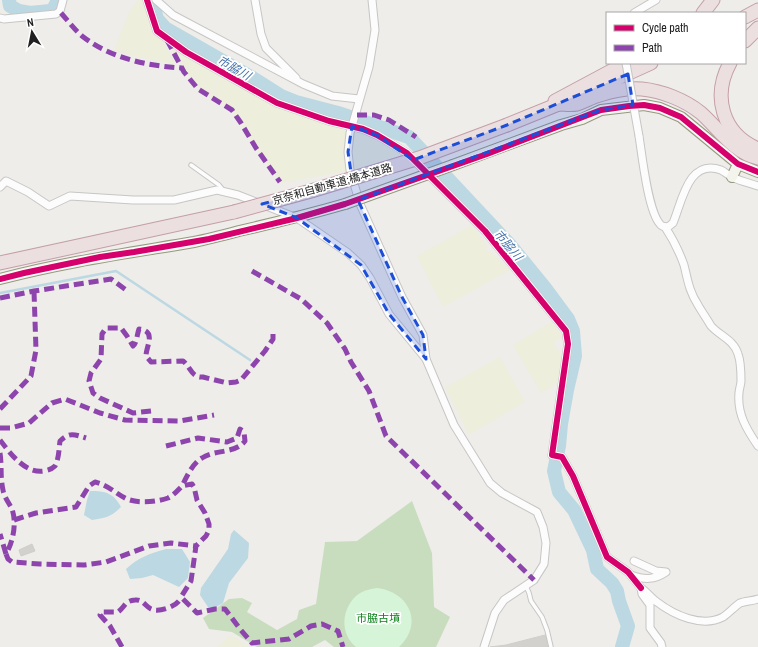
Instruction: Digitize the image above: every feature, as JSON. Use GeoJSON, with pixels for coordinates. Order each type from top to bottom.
{"type":"FeatureCollection","features":[{"type":"Feature","properties":{"kind":"highway"},"geometry":{"type":"LineString","coordinates":[[704,12],[713,0]]}},
{"type":"Feature","properties":{"kind":"highway"},"geometry":{"type":"LineString","coordinates":[[746,16],[758,10]]}},
{"type":"Feature","properties":{"kind":"highway"},"geometry":{"type":"LineString","coordinates":[[746,40],[758,28]]}},
{"type":"Feature","properties":{"kind":"highway"},"geometry":{"type":"LineString","coordinates":[[527,117],[559,98],[624,64]]}},
{"type":"Feature","properties":{"kind":"highway","name":"京奈和自動車道;橋本道路"},"geometry":{"type":"LineString","coordinates":[[0,263],[234,212],[419,158],[527,117],[649,64]]}},
{"type":"Feature","properties":{"kind":"highway"},"geometry":{"type":"LineString","coordinates":[[730,64],[722,84],[721,102],[727,124],[738,138],[758,149]]}},
{"type":"Feature","properties":{"kind":"highway"},"geometry":{"type":"LineString","coordinates":[[558,104],[576,104],[600,95],[621,90],[642,89],[662,94],[681,101],[700,113],[724,137],[742,152],[758,158]]}},
{"type":"Feature","properties":{"kind":"street"},"geometry":{"type":"LineString","coordinates":[[0,18],[4,19],[56,14],[60,11],[64,0]]}},
{"type":"Feature","properties":{"kind":"street"},"geometry":{"type":"LineString","coordinates":[[147,0],[156,31],[186,52],[277,103],[329,121],[363,129],[377,135],[407,153],[485,231],[566,331],[568,344],[552,455],[562,457],[573,476],[598,539],[607,557],[614,564],[621,566],[641,588],[659,603],[675,613],[699,621],[715,620],[723,617],[742,602],[758,600]]}},
{"type":"Feature","properties":{"kind":"street"},"geometry":{"type":"LineString","coordinates":[[156,0],[173,15],[303,84],[332,96],[359,99]]}},
{"type":"Feature","properties":{"kind":"street"},"geometry":{"type":"LineString","coordinates":[[255,0],[261,34],[266,48],[303,84]]}},
{"type":"Feature","properties":{"kind":"street"},"geometry":{"type":"LineString","coordinates":[[372,0],[375,30],[369,67],[350,133],[348,152],[350,170],[360,204],[402,297],[423,335],[426,359]]}},
{"type":"Feature","properties":{"kind":"street"},"geometry":{"type":"LineString","coordinates":[[636,12],[656,0]]}},
{"type":"Feature","properties":{"kind":"street"},"geometry":{"type":"LineString","coordinates":[[626,64],[649,198],[660,225],[664,227],[675,244],[684,266],[690,291],[698,306],[712,326],[729,340],[739,355],[741,382],[739,394],[741,416],[746,428],[758,446]]}},
{"type":"Feature","properties":{"kind":"street"},"geometry":{"type":"LineString","coordinates":[[0,279],[24,272],[100,257],[209,239],[297,218],[345,204],[561,125],[582,119],[602,110],[644,105],[660,108],[681,117],[738,164],[758,172]]}},
{"type":"Feature","properties":{"kind":"street"},"geometry":{"type":"LineString","coordinates":[[732,177],[738,164]]}},
{"type":"Feature","properties":{"kind":"street"},"geometry":{"type":"LineString","coordinates":[[664,227],[668,227],[673,223],[692,176],[699,171],[708,168],[720,170],[732,177],[758,186]]}},
{"type":"Feature","properties":{"kind":"street"},"geometry":{"type":"LineString","coordinates":[[0,187],[6,181],[28,192],[49,206],[70,196],[133,200],[174,200],[209,191],[224,191],[297,218],[348,253],[361,265],[390,314],[426,359],[454,425],[490,483],[502,493],[537,512],[543,527],[546,543],[544,564],[534,580],[504,600],[495,614],[484,647]]}},
{"type":"Feature","properties":{"kind":"street"},"geometry":{"type":"LineString","coordinates":[[630,575],[644,579],[659,577],[666,572],[656,571],[634,561]]}},
{"type":"Feature","properties":{"kind":"street"},"geometry":{"type":"LineString","coordinates":[[641,588],[642,594],[650,605],[650,628],[661,643],[662,647]]}},
{"type":"Feature","properties":{"kind":"lane"},"geometry":{"type":"LineString","coordinates":[[191,165],[219,185],[224,191]]}},
{"type":"Feature","properties":{"kind":"lane"},"geometry":{"type":"LineString","coordinates":[[526,586],[531,601],[542,617],[551,647]]}},
{"type":"Feature","properties":{"kind":"highlighted area"},"geometry":{"type":"Polygon","coordinates":[[[628,74],[633,105],[601,110],[358,200],[402,297],[423,335],[426,359],[389,314],[361,265],[297,218],[262,204],[352,179],[348,152],[352,126],[377,135],[413,160],[507,125],[628,74]]]}},
{"type":"Feature","properties":{"kind":"green space"},"geometry":{"type":"Polygon","coordinates":[[[138,0],[142,0],[152,29],[162,41],[176,65],[114,50],[130,11],[138,0]]]}},
{"type":"Feature","properties":{"kind":"green space"},"geometry":{"type":"Polygon","coordinates":[[[166,40],[221,73],[208,96],[195,84],[166,40]]]}},
{"type":"Feature","properties":{"kind":"green space"},"geometry":{"type":"Polygon","coordinates":[[[222,74],[270,101],[339,127],[347,132],[347,171],[282,183],[260,154],[232,110],[209,96],[222,74]]]}},
{"type":"Feature","properties":{"kind":"green space"},"geometry":{"type":"Polygon","coordinates":[[[354,130],[363,131],[402,154],[353,170],[351,150],[354,130]]]}},
{"type":"Feature","properties":{"kind":"green space"},"geometry":{"type":"Polygon","coordinates":[[[472,225],[487,246],[485,248],[487,252],[491,252],[510,270],[443,307],[417,256],[472,225]]]}},
{"type":"Feature","properties":{"kind":"green space"},"geometry":{"type":"Polygon","coordinates":[[[552,322],[562,337],[553,342],[562,356],[558,383],[541,393],[513,345],[552,322]]]}},
{"type":"Feature","properties":{"kind":"green space"},"geometry":{"type":"Polygon","coordinates":[[[500,357],[525,402],[469,435],[445,387],[500,357]]]}},
{"type":"Feature","properties":{"kind":"green space"},"geometry":{"type":"Polygon","coordinates":[[[412,501],[432,553],[434,607],[450,617],[436,647],[334,647],[325,640],[312,647],[257,647],[232,632],[209,629],[203,618],[229,599],[242,598],[252,603],[247,612],[277,630],[297,619],[299,610],[316,604],[325,542],[357,541],[412,501]]]}},
{"type":"Feature","properties":{"kind":"green space","name":"市脇古墳"},"geometry":{"type":"Polygon","coordinates":[[[377,588],[388,591],[397,596],[405,602],[409,610],[411,628],[407,638],[399,647],[356,647],[347,636],[344,622],[347,608],[356,596],[368,590],[377,588]]]}},
{"type":"Feature","properties":{"kind":"green space"},"geometry":{"type":"Polygon","coordinates":[[[231,635],[249,647],[217,647],[231,635]]]}},
{"type":"Feature","properties":{"kind":"water"},"geometry":{"type":"Polygon","coordinates":[[[90,491],[105,492],[112,496],[121,507],[108,516],[101,519],[92,520],[84,515],[90,491]]]}},
{"type":"Feature","properties":{"kind":"water"},"geometry":{"type":"Polygon","coordinates":[[[234,530],[249,543],[248,558],[229,583],[223,603],[216,607],[208,607],[200,595],[201,588],[228,549],[231,534],[234,530]]]}},
{"type":"Feature","properties":{"kind":"water"},"geometry":{"type":"Polygon","coordinates":[[[166,549],[182,549],[190,562],[188,578],[179,587],[153,575],[130,579],[126,569],[144,556],[166,549]]]}},
{"type":"Feature","properties":{"kind":"building"},"geometry":{"type":"Polygon","coordinates":[[[32,544],[35,551],[21,556],[19,550],[32,544]]]}},
{"type":"Feature","properties":{"kind":"building"},"geometry":{"type":"Polygon","coordinates":[[[545,635],[548,641],[546,641],[548,647],[490,647],[506,645],[545,635]]]}},
{"type":"Feature","properties":{"kind":"waterway","name":"市脇川"},"geometry":{"type":"LineString","coordinates":[[9,0],[10,6],[19,11],[30,13],[50,11],[54,8],[58,0]]}},
{"type":"Feature","properties":{"kind":"waterway","name":"市脇川"},"geometry":{"type":"LineString","coordinates":[[152,0],[157,19],[165,28],[251,77],[281,96],[409,137],[510,245],[568,319],[573,331],[575,356],[567,390],[554,471],[559,492],[574,510],[593,550],[597,569],[612,583],[617,591],[628,626],[622,647]]}},
{"type":"Feature","properties":{"kind":"waterway"},"geometry":{"type":"LineString","coordinates":[[0,293],[116,271],[250,360]]}},
{"type":"Feature","properties":{"kind":"marked path"},"geometry":{"type":"LineString","coordinates":[[61,13],[82,36],[105,50],[129,60],[182,68]]}},
{"type":"Feature","properties":{"kind":"marked path"},"geometry":{"type":"LineString","coordinates":[[167,40],[184,72],[198,89],[232,110],[280,182]]}},
{"type":"Feature","properties":{"kind":"marked path"},"geometry":{"type":"LineString","coordinates":[[357,115],[374,115],[389,120],[416,137]]}},
{"type":"Feature","properties":{"kind":"marked path"},"geometry":{"type":"LineString","coordinates":[[252,271],[301,299],[327,323],[345,349],[351,362],[369,391],[386,436],[534,580]]}},
{"type":"Feature","properties":{"kind":"marked path"},"geometry":{"type":"LineString","coordinates":[[0,298],[111,279],[129,292]]}},
{"type":"Feature","properties":{"kind":"marked path"},"geometry":{"type":"LineString","coordinates":[[0,409],[31,376],[36,350],[34,291]]}},
{"type":"Feature","properties":{"kind":"marked path"},"geometry":{"type":"LineString","coordinates":[[151,411],[133,413],[100,398],[93,393],[89,381],[91,373],[101,359],[102,334],[106,328],[121,328],[133,346],[139,329],[144,330],[149,336],[146,356],[151,362],[183,361],[196,376],[227,383],[241,380],[265,351],[273,339],[273,334]]}},
{"type":"Feature","properties":{"kind":"marked path"},"geometry":{"type":"LineString","coordinates":[[0,428],[11,428],[29,423],[52,403],[65,399],[100,413],[125,420],[180,421],[214,415]]}},
{"type":"Feature","properties":{"kind":"marked path"},"geometry":{"type":"LineString","coordinates":[[166,446],[198,438],[227,442],[237,438],[240,429],[244,432],[245,441],[241,445],[231,450],[207,455],[199,460],[190,470],[182,486]]}},
{"type":"Feature","properties":{"kind":"marked path"},"geometry":{"type":"LineString","coordinates":[[0,440],[13,456],[24,466],[37,471],[44,471],[55,466],[60,441],[63,438],[69,435],[86,438]]}},
{"type":"Feature","properties":{"kind":"marked path"},"geometry":{"type":"LineString","coordinates":[[0,453],[3,490],[5,498],[12,509],[14,520],[11,544],[6,554],[0,534]]}},
{"type":"Feature","properties":{"kind":"marked path"},"geometry":{"type":"LineString","coordinates":[[14,520],[36,513],[76,507],[89,486],[95,482],[108,487],[125,498],[141,502],[158,501],[168,498],[182,486],[192,484],[197,500],[205,513],[209,524],[209,530],[206,536],[196,546],[191,581],[181,597],[197,613],[215,609],[225,609],[252,643],[289,639],[311,626],[322,624],[338,631],[343,647]]}},
{"type":"Feature","properties":{"kind":"marked path"},"geometry":{"type":"LineString","coordinates":[[6,554],[8,559],[12,562],[84,565],[106,562],[149,546],[171,543],[196,546]]}},
{"type":"Feature","properties":{"kind":"marked path"},"geometry":{"type":"LineString","coordinates":[[122,647],[110,626],[100,615],[101,612],[118,612],[127,603],[135,600],[142,602],[151,609],[159,610],[173,606],[181,597]]}},
{"type":"Feature","properties":{"kind":"cycle path"},"geometry":{"type":"LineString","coordinates":[[147,0],[157,31],[186,52],[277,103],[329,121],[363,129],[377,135],[407,153],[485,231],[566,331],[568,344],[552,455],[562,457],[573,476],[607,557],[628,572],[641,588]]}},
{"type":"Feature","properties":{"kind":"cycle path"},"geometry":{"type":"LineString","coordinates":[[0,279],[100,257],[209,239],[297,218],[345,204],[487,154],[601,110],[629,106],[644,105],[660,108],[681,117],[738,164],[758,172]]}}]}
